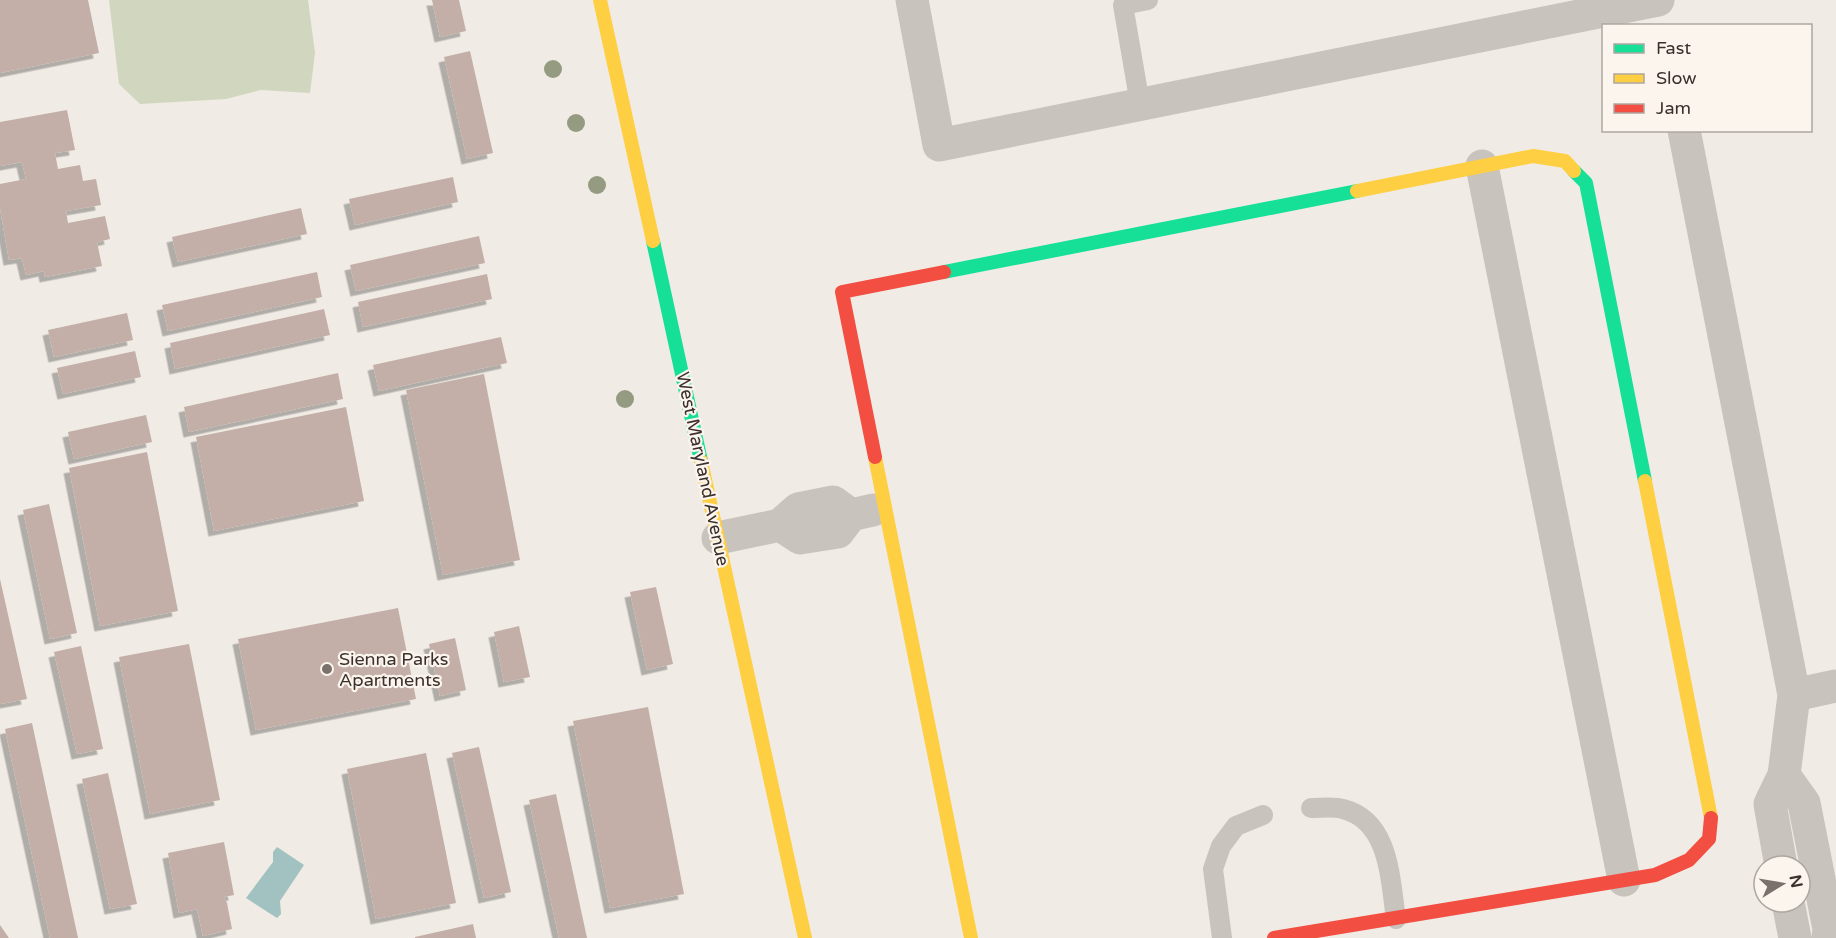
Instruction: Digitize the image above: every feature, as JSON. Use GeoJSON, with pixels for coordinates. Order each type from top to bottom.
{"type":"FeatureCollection","features":[{"type":"Feature","properties":{"kind":"street","name":"West Maryland Avenue"},"geometry":{"type":"LineString","coordinates":[[600,0],[805,938]]}},
{"type":"Feature","properties":{"kind":"street"},"geometry":{"type":"LineString","coordinates":[[912,0],[939,145],[1140,104],[1564,9],[1658,0],[1664,24]]}},
{"type":"Feature","properties":{"kind":"street"},"geometry":{"type":"LineString","coordinates":[[1684,132],[1794,695],[1784,775],[1770,804],[1779,854]]}},
{"type":"Feature","properties":{"kind":"street"},"geometry":{"type":"LineString","coordinates":[[971,938],[842,292],[1533,156],[1565,161],[1586,183],[1711,816],[1709,840],[1689,860],[1655,875],[1274,938]]}},
{"type":"Feature","properties":{"kind":"street"},"geometry":{"type":"LineString","coordinates":[[1482,166],[1624,880]]}},
{"type":"Feature","properties":{"kind":"street"},"geometry":{"type":"LineString","coordinates":[[718,538],[780,525],[800,538],[838,532],[851,514],[885,508]]}},
{"type":"Feature","properties":{"kind":"street"},"geometry":{"type":"LineString","coordinates":[[1794,695],[1836,686]]}},
{"type":"Feature","properties":{"kind":"street"},"geometry":{"type":"LineString","coordinates":[[1784,775],[1804,803],[1829,929],[1828,938]]}},
{"type":"Feature","properties":{"kind":"street"},"geometry":{"type":"LineString","coordinates":[[1790,914],[1795,938]]}},
{"type":"Feature","properties":{"kind":"lane"},"geometry":{"type":"LineString","coordinates":[[1140,104],[1123,5],[1148,0]]}},
{"type":"Feature","properties":{"kind":"lane"},"geometry":{"type":"LineString","coordinates":[[1311,808],[1343,809],[1367,821],[1385,848],[1396,918]]}},
{"type":"Feature","properties":{"kind":"lane"},"geometry":{"type":"LineString","coordinates":[[1222,938],[1213,869],[1221,846],[1236,826],[1263,815]]}},
{"type":"Feature","properties":{"kind":"green space"},"geometry":{"type":"Polygon","coordinates":[[[109,0],[308,0],[315,53],[310,93],[261,90],[226,99],[140,104],[119,84],[109,0]]]}},
{"type":"Feature","properties":{"kind":"water"},"geometry":{"type":"Polygon","coordinates":[[[277,847],[304,865],[280,901],[281,914],[277,918],[246,898],[273,862],[273,852],[277,847]]]}},
{"type":"Feature","properties":{"kind":"building"},"geometry":{"type":"Polygon","coordinates":[[[0,0],[88,0],[99,53],[0,73],[0,0]]]}},
{"type":"Feature","properties":{"kind":"building"},"geometry":{"type":"Polygon","coordinates":[[[432,0],[459,0],[466,31],[440,37],[432,0]]]}},
{"type":"Feature","properties":{"kind":"building"},"geometry":{"type":"Polygon","coordinates":[[[470,51],[493,153],[467,159],[444,57],[470,51]]]}},
{"type":"Feature","properties":{"kind":"building"},"geometry":{"type":"Polygon","coordinates":[[[67,110],[75,150],[55,153],[58,169],[80,165],[83,181],[96,179],[101,205],[66,211],[68,223],[105,216],[110,239],[97,242],[102,266],[45,277],[44,271],[26,275],[22,258],[9,260],[0,208],[0,184],[26,179],[22,162],[0,166],[0,122],[67,110]]]}},
{"type":"Feature","properties":{"kind":"building"},"geometry":{"type":"Polygon","coordinates":[[[453,177],[458,202],[355,225],[349,199],[453,177]]]}},
{"type":"Feature","properties":{"kind":"building"},"geometry":{"type":"Polygon","coordinates":[[[301,208],[307,234],[178,262],[172,237],[301,208]]]}},
{"type":"Feature","properties":{"kind":"building"},"geometry":{"type":"Polygon","coordinates":[[[479,236],[485,263],[356,291],[350,265],[479,236]]]}},
{"type":"Feature","properties":{"kind":"building"},"geometry":{"type":"Polygon","coordinates":[[[317,272],[322,297],[168,331],[162,305],[317,272]]]}},
{"type":"Feature","properties":{"kind":"building"},"geometry":{"type":"Polygon","coordinates":[[[487,274],[492,299],[363,327],[358,302],[487,274]]]}},
{"type":"Feature","properties":{"kind":"building"},"geometry":{"type":"Polygon","coordinates":[[[324,309],[330,335],[175,369],[170,343],[324,309]]]}},
{"type":"Feature","properties":{"kind":"building"},"geometry":{"type":"Polygon","coordinates":[[[127,313],[133,340],[54,357],[48,330],[127,313]]]}},
{"type":"Feature","properties":{"kind":"building"},"geometry":{"type":"Polygon","coordinates":[[[501,337],[507,363],[379,391],[373,365],[501,337]]]}},
{"type":"Feature","properties":{"kind":"building"},"geometry":{"type":"Polygon","coordinates":[[[135,351],[141,377],[63,394],[57,368],[135,351]]]}},
{"type":"Feature","properties":{"kind":"building"},"geometry":{"type":"Polygon","coordinates":[[[338,373],[343,399],[189,432],[184,407],[338,373]]]}},
{"type":"Feature","properties":{"kind":"building"},"geometry":{"type":"Polygon","coordinates":[[[484,374],[520,560],[443,575],[406,390],[484,374]]]}},
{"type":"Feature","properties":{"kind":"building"},"geometry":{"type":"Polygon","coordinates":[[[346,407],[364,501],[214,531],[196,437],[346,407]]]}},
{"type":"Feature","properties":{"kind":"building"},"geometry":{"type":"Polygon","coordinates":[[[146,415],[152,442],[74,459],[68,432],[146,415]]]}},
{"type":"Feature","properties":{"kind":"building"},"geometry":{"type":"Polygon","coordinates":[[[147,452],[178,611],[100,626],[69,468],[147,452]]]}},
{"type":"Feature","properties":{"kind":"building"},"geometry":{"type":"Polygon","coordinates":[[[49,504],[77,633],[50,639],[23,510],[49,504]]]}},
{"type":"Feature","properties":{"kind":"building"},"geometry":{"type":"Polygon","coordinates":[[[0,579],[27,699],[0,704],[0,579]]]}},
{"type":"Feature","properties":{"kind":"building"},"geometry":{"type":"Polygon","coordinates":[[[656,587],[673,664],[647,670],[630,592],[656,587]]]}},
{"type":"Feature","properties":{"kind":"building","name":"Sienna Parks Apartments"},"geometry":{"type":"Polygon","coordinates":[[[398,608],[416,699],[256,730],[238,639],[398,608]]]}},
{"type":"Feature","properties":{"kind":"building"},"geometry":{"type":"Polygon","coordinates":[[[519,626],[530,677],[504,682],[494,632],[519,626]]]}},
{"type":"Feature","properties":{"kind":"building"},"geometry":{"type":"Polygon","coordinates":[[[455,638],[466,690],[440,696],[429,644],[455,638]]]}},
{"type":"Feature","properties":{"kind":"building"},"geometry":{"type":"Polygon","coordinates":[[[189,644],[220,800],[150,814],[119,657],[189,644]]]}},
{"type":"Feature","properties":{"kind":"building"},"geometry":{"type":"Polygon","coordinates":[[[81,646],[103,749],[77,754],[54,652],[81,646]]]}},
{"type":"Feature","properties":{"kind":"building"},"geometry":{"type":"Polygon","coordinates":[[[648,707],[684,894],[610,908],[573,721],[648,707]]]}},
{"type":"Feature","properties":{"kind":"building"},"geometry":{"type":"Polygon","coordinates":[[[32,723],[78,938],[50,938],[5,729],[32,723]]]}},
{"type":"Feature","properties":{"kind":"building"},"geometry":{"type":"Polygon","coordinates":[[[479,747],[511,892],[484,898],[452,753],[479,747]]]}},
{"type":"Feature","properties":{"kind":"building"},"geometry":{"type":"Polygon","coordinates":[[[426,753],[456,903],[376,919],[347,769],[426,753]]]}},
{"type":"Feature","properties":{"kind":"building"},"geometry":{"type":"Polygon","coordinates":[[[108,773],[137,904],[110,909],[82,779],[108,773]]]}},
{"type":"Feature","properties":{"kind":"building"},"geometry":{"type":"Polygon","coordinates":[[[556,794],[587,938],[559,938],[529,800],[556,794]]]}},
{"type":"Feature","properties":{"kind":"building"},"geometry":{"type":"Polygon","coordinates":[[[224,842],[234,895],[224,897],[232,929],[203,936],[197,909],[179,913],[168,853],[224,842]]]}},
{"type":"Feature","properties":{"kind":"building"},"geometry":{"type":"Polygon","coordinates":[[[473,924],[476,938],[415,938],[415,937],[473,924]]]}},
{"type":"Feature","properties":{"kind":"building"},"geometry":{"type":"Polygon","coordinates":[[[0,925],[9,938],[0,938],[0,925]]]}},
{"type":"Feature","properties":{"kind":"traffic: fast"},"geometry":{"type":"LineString","coordinates":[[1574,171],[1586,183],[1645,481]]}},
{"type":"Feature","properties":{"kind":"traffic: fast"},"geometry":{"type":"LineString","coordinates":[[944,272],[1357,191]]}},
{"type":"Feature","properties":{"kind":"traffic: fast"},"geometry":{"type":"LineString","coordinates":[[653,241],[701,461]]}},
{"type":"Feature","properties":{"kind":"traffic: slow"},"geometry":{"type":"LineString","coordinates":[[600,0],[653,241]]}},
{"type":"Feature","properties":{"kind":"traffic: slow"},"geometry":{"type":"LineString","coordinates":[[1357,191],[1533,156],[1565,161],[1574,171]]}},
{"type":"Feature","properties":{"kind":"traffic: slow"},"geometry":{"type":"LineString","coordinates":[[875,457],[971,938]]}},
{"type":"Feature","properties":{"kind":"traffic: slow"},"geometry":{"type":"LineString","coordinates":[[701,461],[805,938]]}},
{"type":"Feature","properties":{"kind":"traffic: slow"},"geometry":{"type":"LineString","coordinates":[[1645,481],[1711,818]]}},
{"type":"Feature","properties":{"kind":"traffic: jam"},"geometry":{"type":"LineString","coordinates":[[875,457],[842,292],[944,272]]}},
{"type":"Feature","properties":{"kind":"traffic: jam"},"geometry":{"type":"LineString","coordinates":[[1274,938],[1655,875],[1689,860],[1709,839],[1711,818]]}},
{"type":"Feature","properties":{"kind":"place","name":"Sienna Parks Apartments"},"geometry":{"type":"Point","coordinates":[327,669]}}]}
